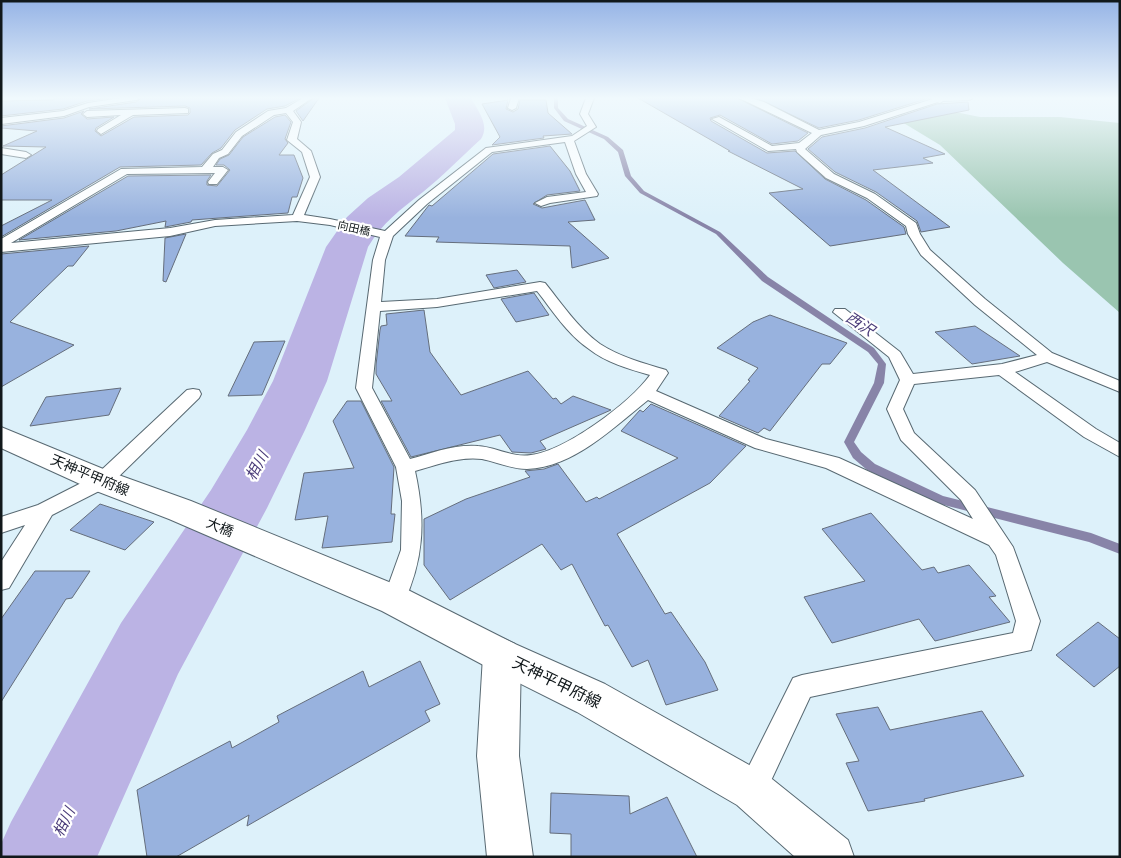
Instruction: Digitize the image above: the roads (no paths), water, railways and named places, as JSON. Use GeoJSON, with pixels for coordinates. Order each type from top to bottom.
{"type":"FeatureCollection","features":[{"type":"Feature","properties":{"kind":"main road","name":"天神平甲府線"},"geometry":{"type":"LineString","coordinates":[[1,437],[102,481],[180,510]]}},
{"type":"Feature","properties":{"kind":"main road","name":"大橋"},"geometry":{"type":"LineString","coordinates":[[180,510],[261,544]]}},
{"type":"Feature","properties":{"kind":"main road","name":"天神平甲府線"},"geometry":{"type":"LineString","coordinates":[[261,544],[394,600],[502,656],[591,698],[752,790],[831,857]]}},
{"type":"Feature","properties":{"kind":"main road"},"geometry":{"type":"LineString","coordinates":[[502,656],[498,756],[510,857]]}},
{"type":"Feature","properties":{"kind":"lane"},"geometry":{"type":"LineString","coordinates":[[205,170],[216,156],[225,152],[236,138]]}},
{"type":"Feature","properties":{"kind":"lane"},"geometry":{"type":"LineString","coordinates":[[293,138],[292,140],[306,151],[315,177],[297,218]]}},
{"type":"Feature","properties":{"kind":"lane"},"geometry":{"type":"LineString","coordinates":[[751,138],[771,149],[802,145],[811,138]]}},
{"type":"Feature","properties":{"kind":"lane"},"geometry":{"type":"LineString","coordinates":[[394,600],[411,550],[412,500],[405,467],[364,388],[382,234],[489,150],[569,139],[581,174],[593,194],[547,200],[542,203]]}},
{"type":"Feature","properties":{"kind":"lane"},"geometry":{"type":"LineString","coordinates":[[802,145],[800,150],[830,176],[871,196],[912,224],[914,234],[925,252],[980,302],[1047,356],[1120,387]]}},
{"type":"Feature","properties":{"kind":"lane"},"geometry":{"type":"LineString","coordinates":[[1,151],[26,155]]}},
{"type":"Feature","properties":{"kind":"lane"},"geometry":{"type":"LineString","coordinates":[[1,246],[141,162]]}},
{"type":"Feature","properties":{"kind":"lane"},"geometry":{"type":"LineString","coordinates":[[125,171],[223,170],[213,182]]}},
{"type":"Feature","properties":{"kind":"lane","name":"向田橋"},"geometry":{"type":"LineString","coordinates":[[1,246],[170,232],[215,223],[297,218],[330,222],[382,234]]}},
{"type":"Feature","properties":{"kind":"lane"},"geometry":{"type":"LineString","coordinates":[[373,308],[437,303],[540,286],[577,331],[594,346],[616,358],[660,373],[646,393],[580,442],[556,454],[532,462],[512,461],[477,452],[452,455],[405,467]]}},
{"type":"Feature","properties":{"kind":"lane"},"geometry":{"type":"LineString","coordinates":[[840,312],[895,355],[908,380]]}},
{"type":"Feature","properties":{"kind":"lane"},"geometry":{"type":"LineString","coordinates":[[908,380],[1001,369],[1040,362],[1047,356]]}},
{"type":"Feature","properties":{"kind":"lane"},"geometry":{"type":"LineString","coordinates":[[1001,369],[1090,433],[1120,451]]}},
{"type":"Feature","properties":{"kind":"lane"},"geometry":{"type":"LineString","coordinates":[[752,790],[802,686],[1023,642],[1028,621],[1006,553],[968,495],[907,436],[895,410],[908,380]]}},
{"type":"Feature","properties":{"kind":"lane"},"geometry":{"type":"LineString","coordinates":[[646,393],[761,444],[832,463],[994,535]]}},
{"type":"Feature","properties":{"kind":"lane"},"geometry":{"type":"LineString","coordinates":[[1,525],[45,510],[102,481],[193,394]]}},
{"type":"Feature","properties":{"kind":"lane"},"geometry":{"type":"LineString","coordinates":[[1,581],[45,510]]}},
{"type":"Feature","properties":{"kind":"waterway","name":"相川"},"geometry":{"type":"LineString","coordinates":[[46,857],[149,649],[234,508],[276,430],[300,381],[347,247],[361,225],[381,206],[411,184],[464,138]]}},
{"type":"Feature","properties":{"kind":"waterway","name":"西沢"},"geometry":{"type":"LineString","coordinates":[[606,138],[621,151],[628,176],[642,192],[718,233],[765,279],[871,350],[882,364],[879,383],[849,442],[857,455],[871,467],[940,500],[1091,538],[1120,549]]}}]}
